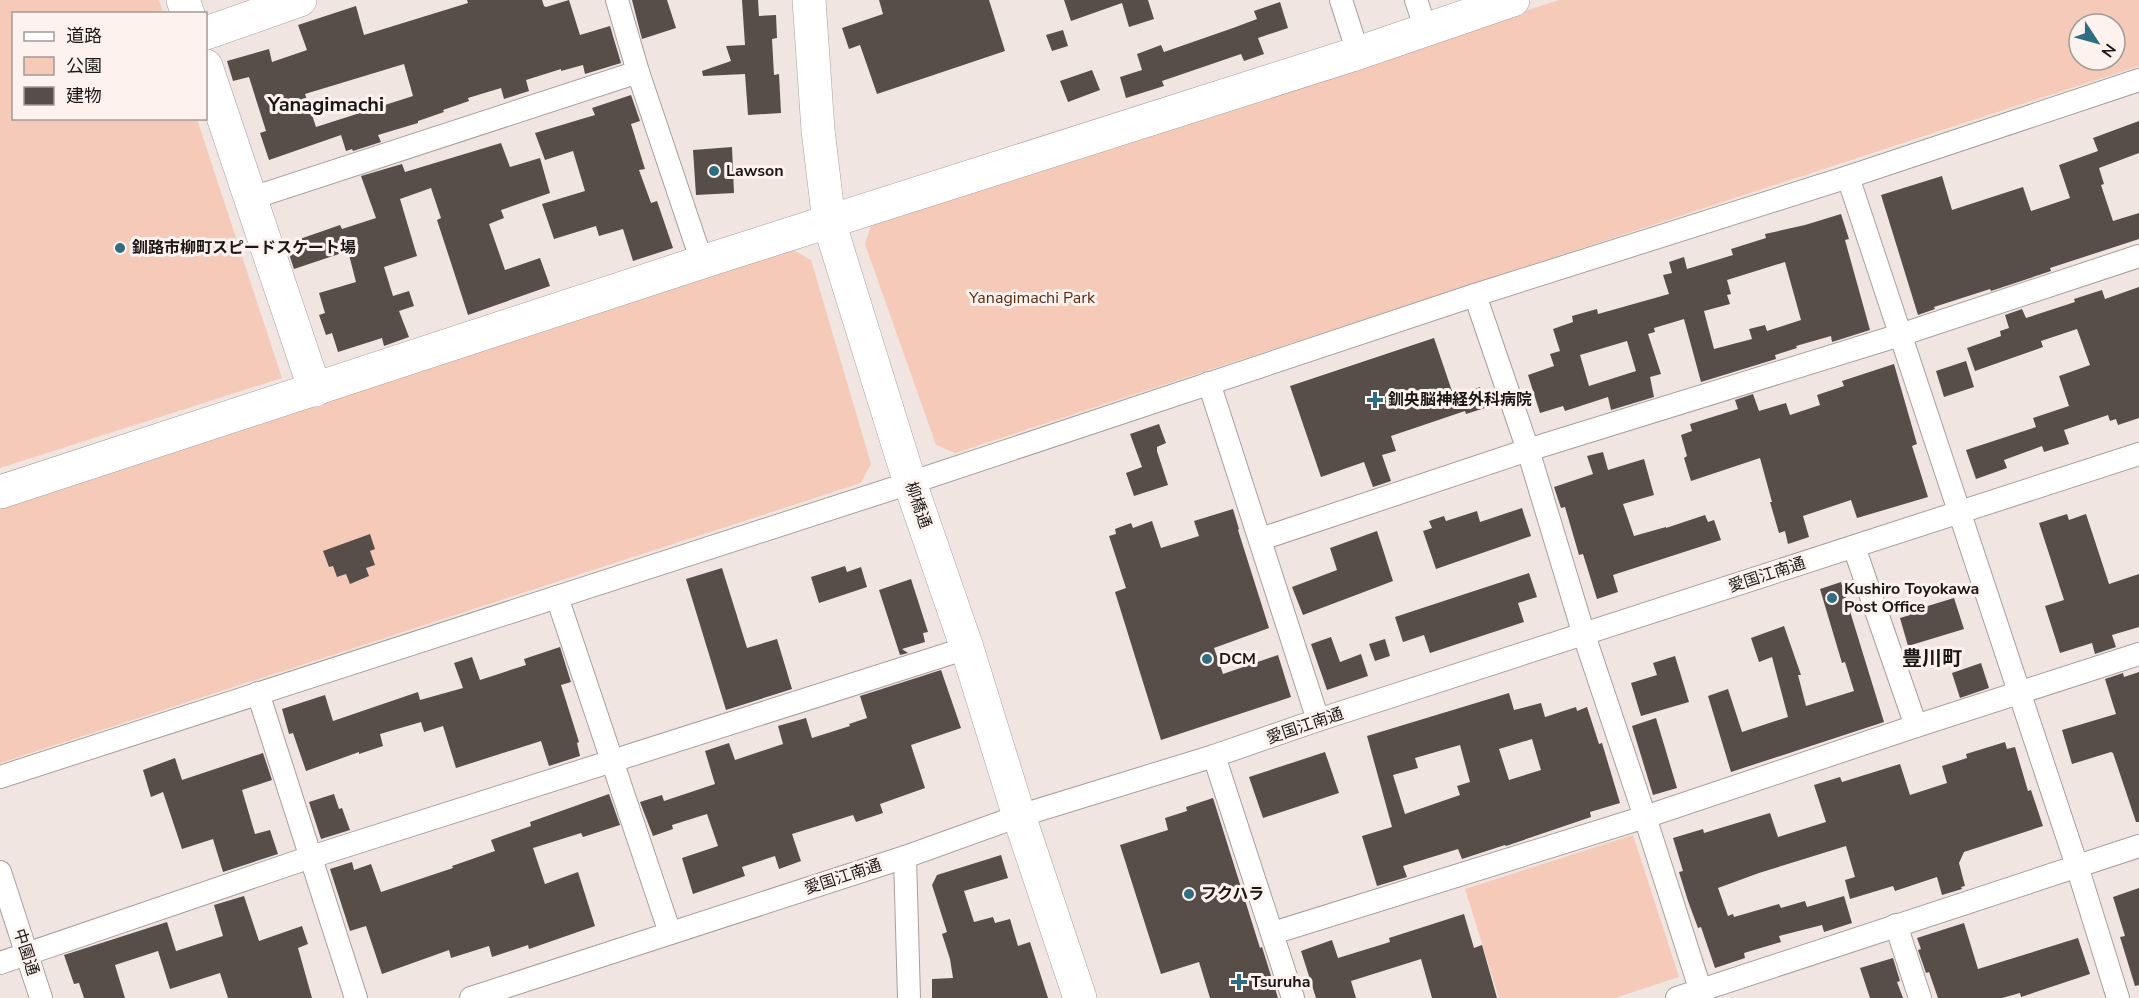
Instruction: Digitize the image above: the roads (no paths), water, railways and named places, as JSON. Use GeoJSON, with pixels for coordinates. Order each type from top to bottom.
{"type":"FeatureCollection","features":[{"type":"Feature","properties":{"kind":"street"},"geometry":{"type":"LineString","coordinates":[[207,33],[300,0]]}},
{"type":"Feature","properties":{"kind":"street"},"geometry":{"type":"LineString","coordinates":[[617,0],[638,72],[702,262]]}},
{"type":"Feature","properties":{"kind":"street","name":"柳橋通"},"geometry":{"type":"LineString","coordinates":[[809,0],[818,130],[829,222],[910,483],[967,648],[1019,816],[1080,998]]}},
{"type":"Feature","properties":{"kind":"street"},"geometry":{"type":"LineString","coordinates":[[1341,0],[1358,53]]}},
{"type":"Feature","properties":{"kind":"street"},"geometry":{"type":"LineString","coordinates":[[0,492],[702,262],[1358,53],[1421,15],[1513,0]]}},
{"type":"Feature","properties":{"kind":"street"},"geometry":{"type":"LineString","coordinates":[[207,69],[315,390]]}},
{"type":"Feature","properties":{"kind":"street"},"geometry":{"type":"LineString","coordinates":[[249,199],[638,72]]}},
{"type":"Feature","properties":{"kind":"street"},"geometry":{"type":"LineString","coordinates":[[0,777],[910,483],[1475,295],[2138,85]]}},
{"type":"Feature","properties":{"kind":"street"},"geometry":{"type":"LineString","coordinates":[[1848,177],[2077,866],[2118,998]]}},
{"type":"Feature","properties":{"kind":"street"},"geometry":{"type":"LineString","coordinates":[[1261,539],[1528,450],[1900,336],[2139,256]]}},
{"type":"Feature","properties":{"kind":"street"},"geometry":{"type":"LineString","coordinates":[[1475,295],[1528,450],[1584,635],[1702,994]]}},
{"type":"Feature","properties":{"kind":"street"},"geometry":{"type":"LineString","coordinates":[[1209,383],[1318,720]]}},
{"type":"Feature","properties":{"kind":"street","name":"愛国江南通"},"geometry":{"type":"LineString","coordinates":[[471,998],[905,857],[1019,816],[1214,756],[1318,720],[2139,454]]}},
{"type":"Feature","properties":{"kind":"street"},"geometry":{"type":"LineString","coordinates":[[1854,547],[1916,726]]}},
{"type":"Feature","properties":{"kind":"street"},"geometry":{"type":"LineString","coordinates":[[557,597],[669,933]]}},
{"type":"Feature","properties":{"kind":"street"},"geometry":{"type":"LineString","coordinates":[[0,963],[311,857],[967,648]]}},
{"type":"Feature","properties":{"kind":"street"},"geometry":{"type":"LineString","coordinates":[[1273,933],[1645,816],[2139,654]]}},
{"type":"Feature","properties":{"kind":"street"},"geometry":{"type":"LineString","coordinates":[[258,693],[356,998]]}},
{"type":"Feature","properties":{"kind":"street"},"geometry":{"type":"LineString","coordinates":[[1214,756],[1293,998]]}},
{"type":"Feature","properties":{"kind":"street"},"geometry":{"type":"LineString","coordinates":[[1677,998],[1702,994],[1896,925],[2139,846]]}},
{"type":"Feature","properties":{"kind":"street"},"geometry":{"type":"LineString","coordinates":[[905,857],[909,998]]}},
{"type":"Feature","properties":{"kind":"street","name":"中園通"},"geometry":{"type":"LineString","coordinates":[[0,872],[40,998]]}},
{"type":"Feature","properties":{"kind":"street"},"geometry":{"type":"LineString","coordinates":[[1896,925],[1920,998]]}},
{"type":"Feature","properties":{"kind":"place","name":"Lawson"},"geometry":{"type":"Point","coordinates":[714,171]}},
{"type":"Feature","properties":{"kind":"place","name":"釧路市柳町スピードスケート場"},"geometry":{"type":"Point","coordinates":[120,248]}},
{"type":"Feature","properties":{"kind":"place","name":"釧央脳神経外科病院"},"geometry":{"type":"Point","coordinates":[1375,400]}},
{"type":"Feature","properties":{"kind":"place","name":"Kushiro Toyokawa Post Office"},"geometry":{"type":"Point","coordinates":[1832,598]}},
{"type":"Feature","properties":{"kind":"place","name":"DCM"},"geometry":{"type":"Point","coordinates":[1207,659]}},
{"type":"Feature","properties":{"kind":"place","name":"フクハラ"},"geometry":{"type":"Point","coordinates":[1189,894]}},
{"type":"Feature","properties":{"kind":"place","name":"Tsuruha"},"geometry":{"type":"Point","coordinates":[1239,982]}},
{"type":"Feature","properties":{"kind":"district","name":"Yanagimachi"},"geometry":{"type":"Point","coordinates":[326,104]}},
{"type":"Feature","properties":{"kind":"district","name":"豊川町"},"geometry":{"type":"Point","coordinates":[1932,658]}},
{"type":"Feature","properties":{"kind":"park label","name":"Yanagimachi Park"},"geometry":{"type":"Point","coordinates":[1032,298]}}]}
